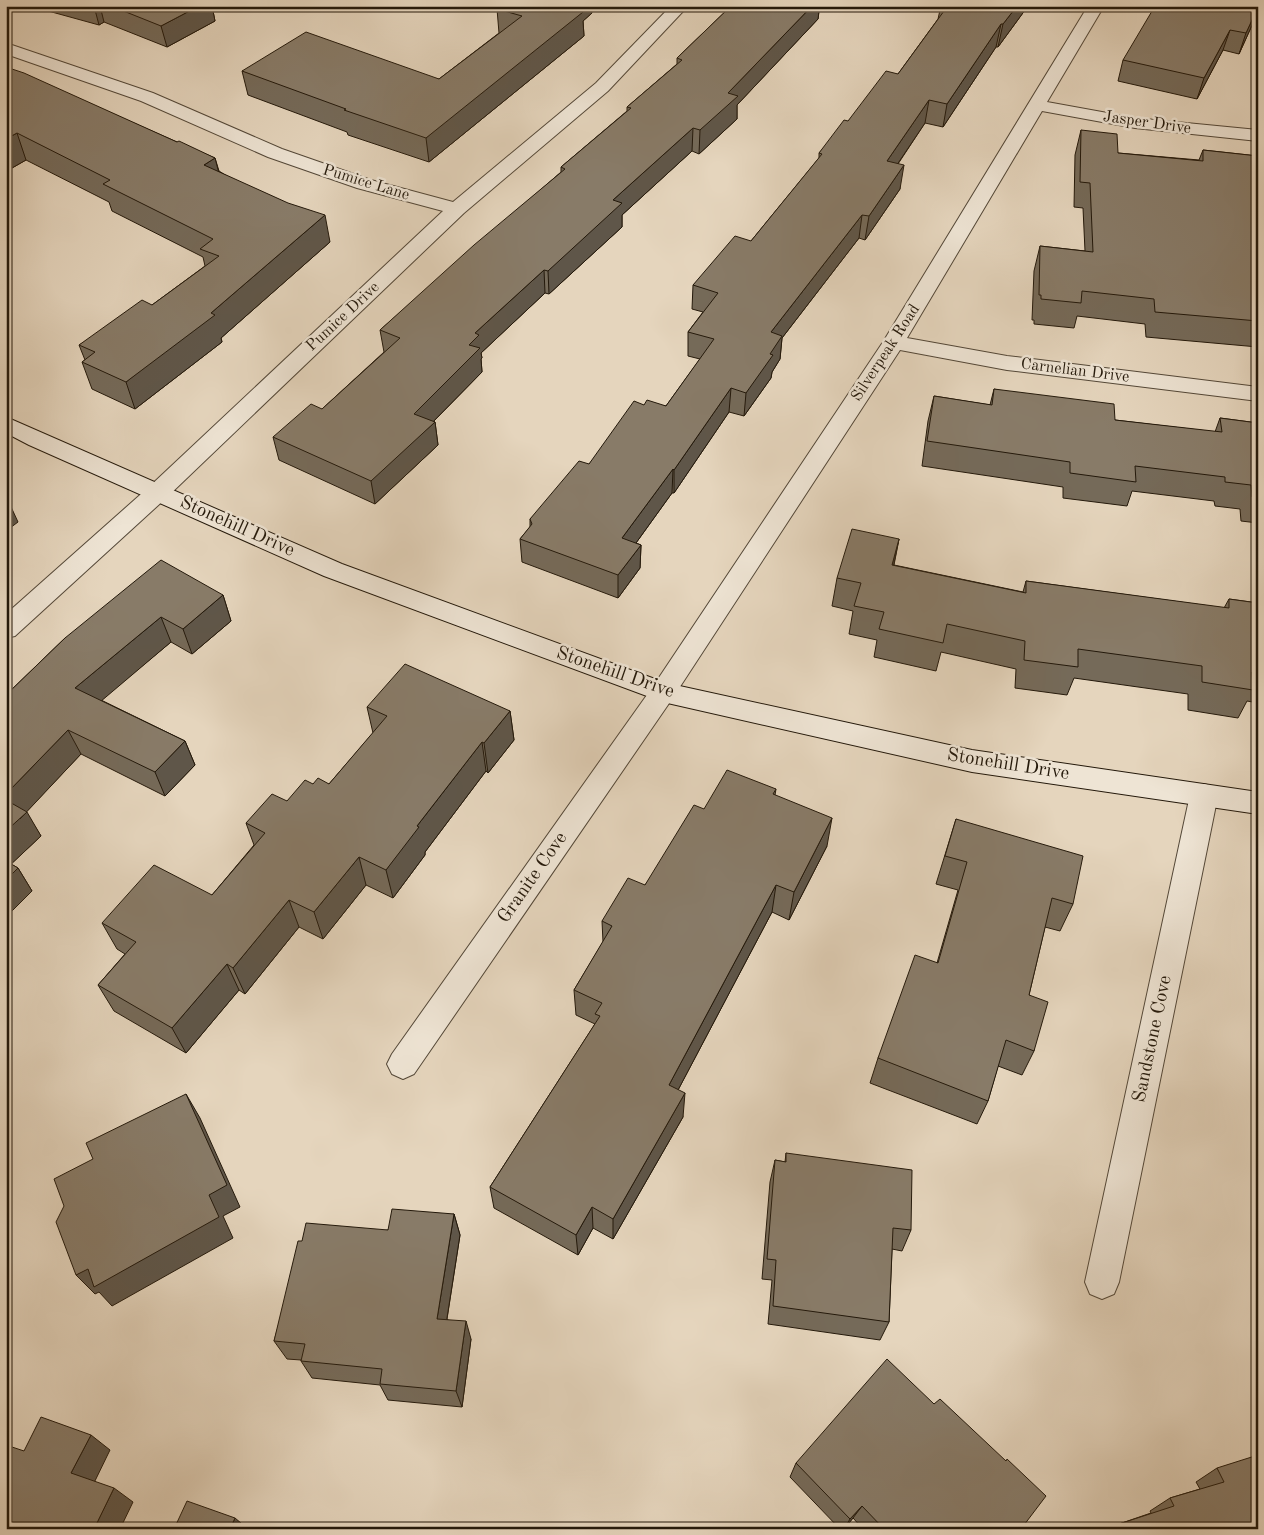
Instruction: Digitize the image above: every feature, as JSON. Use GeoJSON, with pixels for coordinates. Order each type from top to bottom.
{"type":"FeatureCollection","features":[{"type":"Feature","properties":{"kind":"street","name":"Pumice Drive"},"geometry":{"type":"LineString","coordinates":[[6,629],[158,493],[457,209],[602,87],[680,6]]}},
{"type":"Feature","properties":{"kind":"street","name":"Silverpeak Road"},"geometry":{"type":"LineString","coordinates":[[662,692],[894,342],[1096,6]]}},
{"type":"Feature","properties":{"kind":"street","name":"Pumice Lane"},"geometry":{"type":"LineString","coordinates":[[6,48],[147,96],[275,153],[364,184],[457,209]]}},
{"type":"Feature","properties":{"kind":"street","name":"Jasper Drive"},"geometry":{"type":"LineString","coordinates":[[1036,105],[1135,123],[1258,136]]}},
{"type":"Feature","properties":{"kind":"street","name":"Carnelian Drive"},"geometry":{"type":"LineString","coordinates":[[894,342],[1007,363],[1258,394]]}},
{"type":"Feature","properties":{"kind":"street","name":"Stonehill Drive"},"geometry":{"type":"LineString","coordinates":[[6,424],[37,440],[333,570],[662,692],[972,761],[1258,803]]}},
{"type":"Feature","properties":{"kind":"street","name":"Granite Cove"},"geometry":{"type":"LineString","coordinates":[[403,1064],[662,692]]}},
{"type":"Feature","properties":{"kind":"street","name":"Sandstone Cove"},"geometry":{"type":"LineString","coordinates":[[1102,1282],[1204,795]]}},
{"type":"Feature","properties":{"kind":"building"},"geometry":{"type":"Polygon","coordinates":[[[111,6],[199,6],[161,26],[111,6]]]}},
{"type":"Feature","properties":{"kind":"building"},"geometry":{"type":"Polygon","coordinates":[[[501,6],[572,6],[570,8],[583,12],[426,138],[344,110],[346,109],[242,71],[306,32],[439,79],[522,16],[497,9],[501,6]]]}},
{"type":"Feature","properties":{"kind":"building"},"geometry":{"type":"Polygon","coordinates":[[[731,6],[812,6],[728,93],[738,96],[700,130],[693,128],[613,200],[622,203],[548,271],[544,270],[475,333],[479,335],[469,345],[480,348],[414,414],[435,422],[371,481],[273,437],[311,404],[322,409],[400,338],[380,330],[474,245],[565,169],[561,167],[631,108],[627,107],[682,60],[677,58],[731,6]]]}},
{"type":"Feature","properties":{"kind":"building"},"geometry":{"type":"Polygon","coordinates":[[[943,6],[1017,6],[1001,24],[947,104],[929,100],[887,161],[904,165],[869,216],[862,215],[771,332],[782,336],[770,354],[773,355],[746,393],[731,388],[674,470],[622,538],[641,545],[618,575],[520,539],[532,524],[530,519],[579,461],[589,464],[634,401],[644,405],[647,400],[666,406],[714,339],[688,332],[718,293],[693,285],[735,236],[751,241],[822,154],[819,153],[844,120],[848,121],[886,71],[898,74],[944,11],[940,10],[943,6]]]}},
{"type":"Feature","properties":{"kind":"building"},"geometry":{"type":"Polygon","coordinates":[[[1155,6],[1258,7],[1246,33],[1230,30],[1204,78],[1123,60],[1155,6]]]}},
{"type":"Feature","properties":{"kind":"building"},"geometry":{"type":"Polygon","coordinates":[[[6,67],[24,73],[177,142],[179,141],[215,158],[204,165],[288,203],[325,215],[211,313],[215,315],[126,382],[82,362],[95,352],[79,345],[142,300],[152,305],[219,256],[200,249],[213,239],[103,184],[110,180],[17,133],[6,139],[6,67]]]}},
{"type":"Feature","properties":{"kind":"building"},"geometry":{"type":"Polygon","coordinates":[[[1081,130],[1117,134],[1118,153],[1203,161],[1203,150],[1258,156],[1258,321],[1155,312],[1154,299],[1082,291],[1081,303],[1041,299],[1041,295],[1039,295],[1040,246],[1093,252],[1090,183],[1080,182],[1081,130]]]}},
{"type":"Feature","properties":{"kind":"building"},"geometry":{"type":"Polygon","coordinates":[[[994,389],[1114,404],[1115,420],[1222,432],[1220,418],[1258,423],[1258,498],[1252,497],[1251,485],[1225,482],[1225,477],[1135,466],[1136,482],[1070,473],[1070,462],[927,441],[934,396],[992,405],[994,389]]]}},
{"type":"Feature","properties":{"kind":"building"},"geometry":{"type":"Polygon","coordinates":[[[852,529],[899,539],[892,565],[1026,593],[1026,581],[1229,608],[1229,599],[1258,603],[1258,673],[1252,672],[1253,690],[1202,682],[1202,666],[1078,649],[1078,667],[1024,660],[1025,641],[947,624],[943,643],[879,629],[884,612],[854,606],[861,583],[837,578],[852,529]]]}},
{"type":"Feature","properties":{"kind":"building"},"geometry":{"type":"Polygon","coordinates":[[[161,560],[223,595],[183,629],[161,617],[75,688],[185,741],[155,772],[68,730],[6,794],[6,695],[65,638],[161,560]]]}},
{"type":"Feature","properties":{"kind":"building"},"geometry":{"type":"Polygon","coordinates":[[[405,664],[510,711],[484,743],[482,742],[417,826],[419,827],[386,870],[359,857],[314,912],[289,900],[233,968],[227,964],[172,1028],[98,985],[136,942],[102,923],[154,865],[212,895],[265,833],[246,823],[272,794],[287,801],[305,780],[313,784],[318,778],[329,784],[387,716],[367,707],[405,664]]]}},
{"type":"Feature","properties":{"kind":"building"},"geometry":{"type":"Polygon","coordinates":[[[727,770],[776,789],[773,794],[832,818],[794,892],[776,885],[669,1085],[685,1093],[613,1219],[592,1207],[576,1235],[490,1187],[600,1016],[595,1014],[602,1003],[574,990],[612,926],[602,921],[628,878],[645,885],[694,805],[704,809],[727,770]]]}},
{"type":"Feature","properties":{"kind":"building"},"geometry":{"type":"Polygon","coordinates":[[[6,800],[27,812],[6,831],[6,800]]]}},
{"type":"Feature","properties":{"kind":"building"},"geometry":{"type":"Polygon","coordinates":[[[956,819],[1083,856],[1073,904],[1052,898],[1029,995],[1048,1002],[1034,1051],[1006,1040],[988,1101],[878,1058],[915,955],[938,963],[967,862],[945,856],[956,819]]]}},
{"type":"Feature","properties":{"kind":"building"},"geometry":{"type":"Polygon","coordinates":[[[6,861],[18,868],[6,880],[6,861]]]}},
{"type":"Feature","properties":{"kind":"building"},"geometry":{"type":"Polygon","coordinates":[[[186,1094],[227,1185],[209,1195],[219,1217],[94,1287],[88,1269],[76,1275],[56,1222],[64,1206],[54,1179],[93,1159],[86,1143],[186,1094]]]}},
{"type":"Feature","properties":{"kind":"building"},"geometry":{"type":"Polygon","coordinates":[[[786,1153],[912,1170],[911,1230],[893,1228],[889,1322],[773,1306],[776,1260],[767,1259],[775,1160],[786,1162],[786,1153]]]}},
{"type":"Feature","properties":{"kind":"building"},"geometry":{"type":"Polygon","coordinates":[[[392,1209],[454,1214],[437,1319],[466,1321],[456,1391],[380,1384],[382,1369],[301,1361],[305,1344],[274,1341],[298,1241],[302,1241],[306,1223],[388,1230],[392,1209]]]}},
{"type":"Feature","properties":{"kind":"building"},"geometry":{"type":"Polygon","coordinates":[[[887,1359],[934,1404],[940,1399],[1046,1496],[1021,1529],[884,1529],[862,1506],[850,1519],[796,1463],[887,1359]]]}},
{"type":"Feature","properties":{"kind":"building"},"geometry":{"type":"Polygon","coordinates":[[[41,1417],[91,1435],[71,1473],[114,1488],[94,1529],[6,1529],[6,1445],[24,1451],[41,1417]]]}},
{"type":"Feature","properties":{"kind":"building"},"geometry":{"type":"Polygon","coordinates":[[[1258,1455],[1258,1529],[1121,1529],[1119,1524],[1174,1506],[1170,1498],[1224,1482],[1217,1468],[1258,1455]]]}},
{"type":"Feature","properties":{"kind":"building"},"geometry":{"type":"Polygon","coordinates":[[[187,1501],[235,1518],[230,1529],[174,1529],[187,1501]]]}}]}
